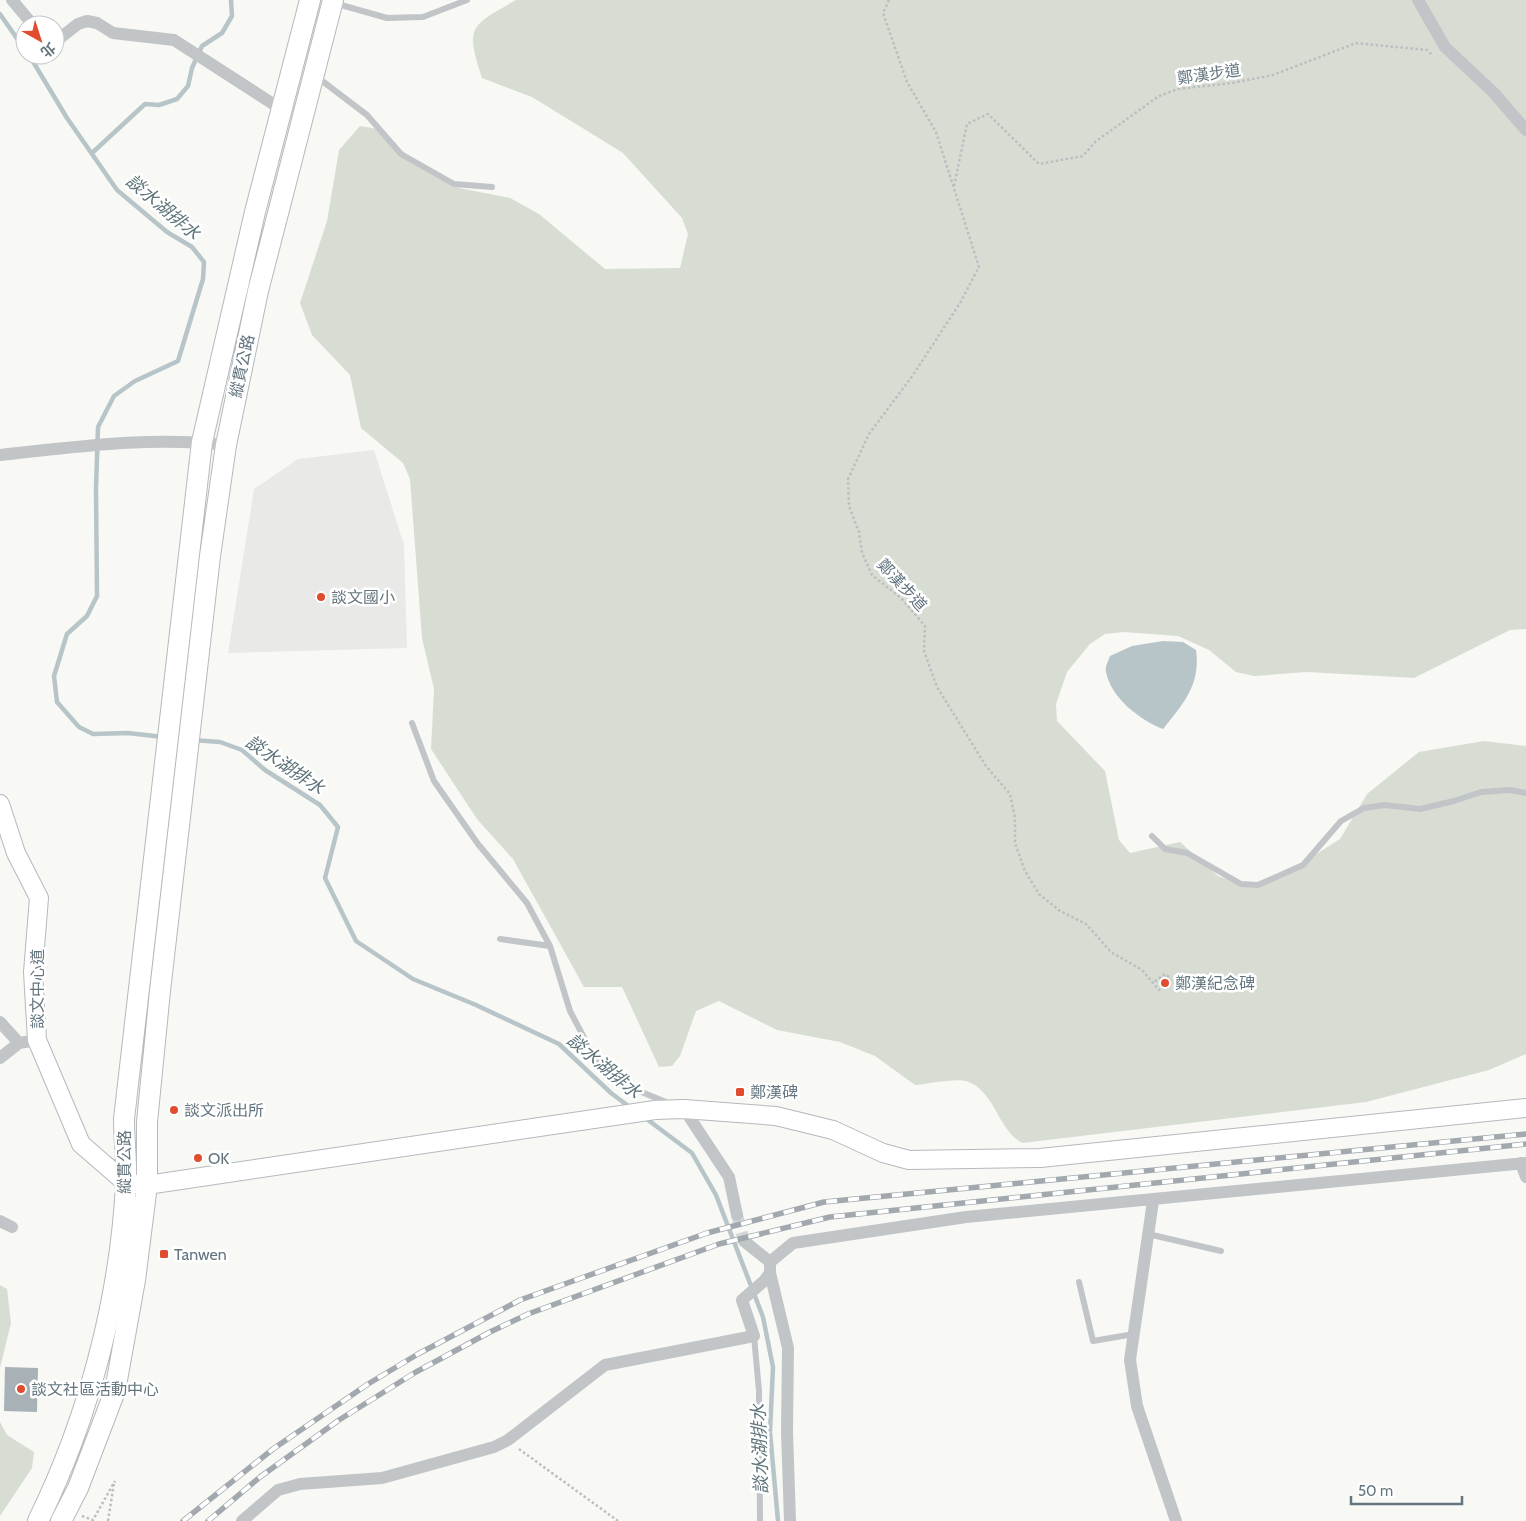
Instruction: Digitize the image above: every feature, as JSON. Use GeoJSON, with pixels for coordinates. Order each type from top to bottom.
{"type":"FeatureCollection","features":[{"type":"Feature","properties":{"kind":"main road","name":"縱貫公路"},"geometry":{"type":"LineString","coordinates":[[38,1521],[60,1476],[92,1381],[116,1274],[126,1183],[124,1119],[170,737],[202,442],[281,109],[310,0]]}},
{"type":"Feature","properties":{"kind":"main road","name":"縱貫公路"},"geometry":{"type":"LineString","coordinates":[[64,1516],[78,1488],[115,1391],[135,1280],[147,1185],[147,1122],[210,556],[226,444],[258,291],[333,1]]}},
{"type":"Feature","properties":{"kind":"main road"},"geometry":{"type":"LineString","coordinates":[[189,556],[210,556]]}},
{"type":"Feature","properties":{"kind":"street"},"geometry":{"type":"LineString","coordinates":[[12,0],[25,15]]}},
{"type":"Feature","properties":{"kind":"street"},"geometry":{"type":"LineString","coordinates":[[1418,0],[1445,47],[1494,93],[1526,130]]}},
{"type":"Feature","properties":{"kind":"street"},"geometry":{"type":"LineString","coordinates":[[65,34],[78,24],[87,21],[97,23],[113,33],[174,40],[281,109],[304,113]]}},
{"type":"Feature","properties":{"kind":"street"},"geometry":{"type":"LineString","coordinates":[[0,455],[137,441],[226,444]]}},
{"type":"Feature","properties":{"kind":"street","name":"談文中心道"},"geometry":{"type":"LineString","coordinates":[[0,804],[6,841],[39,898],[34,972],[37,1040],[81,1144],[126,1183]]}},
{"type":"Feature","properties":{"kind":"street"},"geometry":{"type":"LineString","coordinates":[[0,1022],[19,1043]]}},
{"type":"Feature","properties":{"kind":"street"},"geometry":{"type":"LineString","coordinates":[[0,1058],[19,1043],[37,1040]]}},
{"type":"Feature","properties":{"kind":"street"},"geometry":{"type":"LineString","coordinates":[[126,1183],[147,1185],[655,1110],[684,1109],[776,1116],[833,1130],[883,1153],[909,1160],[1040,1158],[1526,1108]]}},
{"type":"Feature","properties":{"kind":"street"},"geometry":{"type":"LineString","coordinates":[[684,1109],[729,1178],[737,1214]]}},
{"type":"Feature","properties":{"kind":"street"},"geometry":{"type":"LineString","coordinates":[[242,1521],[278,1490],[300,1484],[382,1478],[494,1447],[508,1440],[605,1365],[754,1336],[742,1300],[792,1243],[966,1217],[1153,1201],[1524,1163],[1526,1177]]}},
{"type":"Feature","properties":{"kind":"street"},"geometry":{"type":"LineString","coordinates":[[1153,1201],[1130,1360],[1137,1406],[1176,1521]]}},
{"type":"Feature","properties":{"kind":"street"},"geometry":{"type":"LineString","coordinates":[[744,1241],[768,1272],[788,1348],[787,1432],[790,1521]]}},
{"type":"Feature","properties":{"kind":"lane"},"geometry":{"type":"LineString","coordinates":[[333,1],[387,18],[423,16],[467,0]]}},
{"type":"Feature","properties":{"kind":"lane"},"geometry":{"type":"LineString","coordinates":[[314,75],[367,115],[401,154],[454,184],[492,187]]}},
{"type":"Feature","properties":{"kind":"lane"},"geometry":{"type":"LineString","coordinates":[[412,723],[434,781],[478,844],[527,903],[550,946],[570,1010],[599,1066],[629,1087],[684,1109]]}},
{"type":"Feature","properties":{"kind":"lane"},"geometry":{"type":"LineString","coordinates":[[1152,836],[1165,849],[1187,853],[1241,884],[1258,885],[1303,865],[1341,821],[1364,808],[1385,805],[1420,809],[1481,792],[1510,790],[1526,793]]}},
{"type":"Feature","properties":{"kind":"lane"},"geometry":{"type":"LineString","coordinates":[[500,939],[550,946]]}},
{"type":"Feature","properties":{"kind":"lane"},"geometry":{"type":"LineString","coordinates":[[1148,1234],[1220,1251]]}},
{"type":"Feature","properties":{"kind":"lane"},"geometry":{"type":"LineString","coordinates":[[1079,1282],[1093,1341],[1134,1334]]}},
{"type":"Feature","properties":{"kind":"lane"},"geometry":{"type":"LineString","coordinates":[[754,1336],[759,1391],[760,1521]]}},
{"type":"Feature","properties":{"kind":"path","name":"鄭漢步道"},"geometry":{"type":"LineString","coordinates":[[889,0],[883,13],[889,32],[907,82],[936,132],[979,267],[960,303],[913,375],[869,434],[848,479],[849,506],[859,532],[862,553],[872,575],[901,598],[924,626],[924,651],[937,687],[986,766],[1010,794],[1015,818],[1015,843],[1025,871],[1039,894],[1060,911],[1086,924],[1111,952],[1142,970],[1154,982]]}},
{"type":"Feature","properties":{"kind":"path","name":"鄭漢步道"},"geometry":{"type":"LineString","coordinates":[[953,188],[967,124],[988,114],[1038,164],[1083,156],[1095,142],[1159,96],[1178,89],[1232,83],[1273,75],[1356,43],[1427,50],[1447,67],[1464,65]]}},
{"type":"Feature","properties":{"kind":"path"},"geometry":{"type":"LineString","coordinates":[[1165,974],[1170,978],[1168,985],[1159,990],[1154,982],[1165,974]]}},
{"type":"Feature","properties":{"kind":"path"},"geometry":{"type":"LineString","coordinates":[[508,1440],[618,1521]]}},
{"type":"Feature","properties":{"kind":"path"},"geometry":{"type":"LineString","coordinates":[[64,1516],[92,1520],[115,1481],[108,1521]]}},
{"type":"Feature","properties":{"kind":"shaded area"},"geometry":{"type":"Polygon","coordinates":[[[516,0],[1526,0],[1526,629],[1510,630],[1414,678],[1307,672],[1254,676],[1236,672],[1209,650],[1178,636],[1124,632],[1105,634],[1090,644],[1067,672],[1056,704],[1057,721],[1105,771],[1119,840],[1130,853],[1180,842],[1218,876],[1250,887],[1282,876],[1340,839],[1367,794],[1419,752],[1484,741],[1526,746],[1526,1054],[1489,1070],[1366,1102],[1022,1143],[1007,1129],[983,1093],[976,1086],[966,1081],[915,1085],[875,1056],[840,1042],[777,1030],[719,1001],[696,1011],[680,1056],[672,1066],[659,1067],[622,987],[584,987],[513,859],[477,819],[431,749],[434,689],[422,638],[410,479],[403,463],[361,428],[350,375],[312,335],[300,303],[327,221],[339,150],[360,126],[378,129],[416,163],[459,188],[510,198],[539,214],[605,269],[680,268],[688,234],[682,218],[623,153],[532,97],[482,78],[474,48],[473,37],[475,29],[489,16],[516,0]]]}},
{"type":"Feature","properties":{"kind":"shaded area","name":"談文國小"},"geometry":{"type":"Polygon","coordinates":[[[374,450],[404,545],[407,648],[228,653],[254,489],[298,459],[374,450]]]}},
{"type":"Feature","properties":{"kind":"shaded area"},"geometry":{"type":"Polygon","coordinates":[[[1163,641],[1183,642],[1196,650],[1197,662],[1196,674],[1189,693],[1163,729],[1136,714],[1120,699],[1109,682],[1106,670],[1110,656],[1132,646],[1163,641]]]}},
{"type":"Feature","properties":{"kind":"shaded area"},"geometry":{"type":"Polygon","coordinates":[[[0,1285],[7,1289],[11,1323],[0,1368],[0,1285]]]}},
{"type":"Feature","properties":{"kind":"shaded area"},"geometry":{"type":"Polygon","coordinates":[[[0,1422],[7,1435],[34,1452],[32,1468],[0,1516],[0,1422]]]}},
{"type":"Feature","properties":{"kind":"building","name":"談文社區活動中心"},"geometry":{"type":"Polygon","coordinates":[[[5,1367],[38,1368],[37,1412],[4,1411],[5,1367]]]}},
{"type":"Feature","properties":{"kind":"waterway"},"geometry":{"type":"LineString","coordinates":[[92,153],[145,104],[159,105],[177,99],[188,86],[192,68],[202,46],[222,33],[232,16],[231,0]]}},
{"type":"Feature","properties":{"kind":"waterway","name":"談水湖排水"},"geometry":{"type":"LineString","coordinates":[[0,14],[15,36]]}},
{"type":"Feature","properties":{"kind":"waterway","name":"談水湖排水"},"geometry":{"type":"LineString","coordinates":[[35,65],[67,118],[117,190],[167,232],[192,247],[204,262],[203,279],[178,361],[135,381],[114,396],[98,427],[96,488],[97,596],[87,616],[67,634],[54,676],[57,702],[79,727],[93,734],[128,733],[163,737]]}},
{"type":"Feature","properties":{"kind":"waterway","name":"談水湖排水"},"geometry":{"type":"LineString","coordinates":[[193,740],[220,742],[242,750],[265,770],[320,805],[338,827],[325,878],[356,941],[413,979],[476,1005],[559,1044],[611,1093],[631,1108]]}},
{"type":"Feature","properties":{"kind":"waterway","name":"談水湖排水"},"geometry":{"type":"LineString","coordinates":[[644,1117],[692,1153],[716,1195],[763,1317],[773,1367],[770,1432],[778,1521]]}},
{"type":"Feature","properties":{"kind":"tunnel"},"geometry":{"type":"LineString","coordinates":[[737,1215],[744,1241]]}},
{"type":"Feature","properties":{"kind":"railway"},"geometry":{"type":"LineString","coordinates":[[183,1521],[273,1449],[368,1384],[418,1354],[520,1300],[707,1233],[824,1202],[1526,1134]]}},
{"type":"Feature","properties":{"kind":"railway"},"geometry":{"type":"LineString","coordinates":[[208,1521],[260,1477],[339,1420],[416,1372],[528,1314],[719,1244],[830,1217],[1526,1144]]}},
{"type":"Feature","properties":{"kind":"place","name":"談文國小"},"geometry":{"type":"Point","coordinates":[321,597]}},
{"type":"Feature","properties":{"kind":"place","name":"鄭漢紀念碑"},"geometry":{"type":"Point","coordinates":[1165,983]}},
{"type":"Feature","properties":{"kind":"place","name":"鄭漢碑"},"geometry":{"type":"Point","coordinates":[740,1092]}},
{"type":"Feature","properties":{"kind":"place","name":"談文派出所"},"geometry":{"type":"Point","coordinates":[174,1110]}},
{"type":"Feature","properties":{"kind":"place","name":"OK"},"geometry":{"type":"Point","coordinates":[198,1158]}},
{"type":"Feature","properties":{"kind":"place","name":"Tanwen"},"geometry":{"type":"Point","coordinates":[164,1254]}},
{"type":"Feature","properties":{"kind":"place","name":"談文社區活動中心"},"geometry":{"type":"Point","coordinates":[21,1389]}}]}
